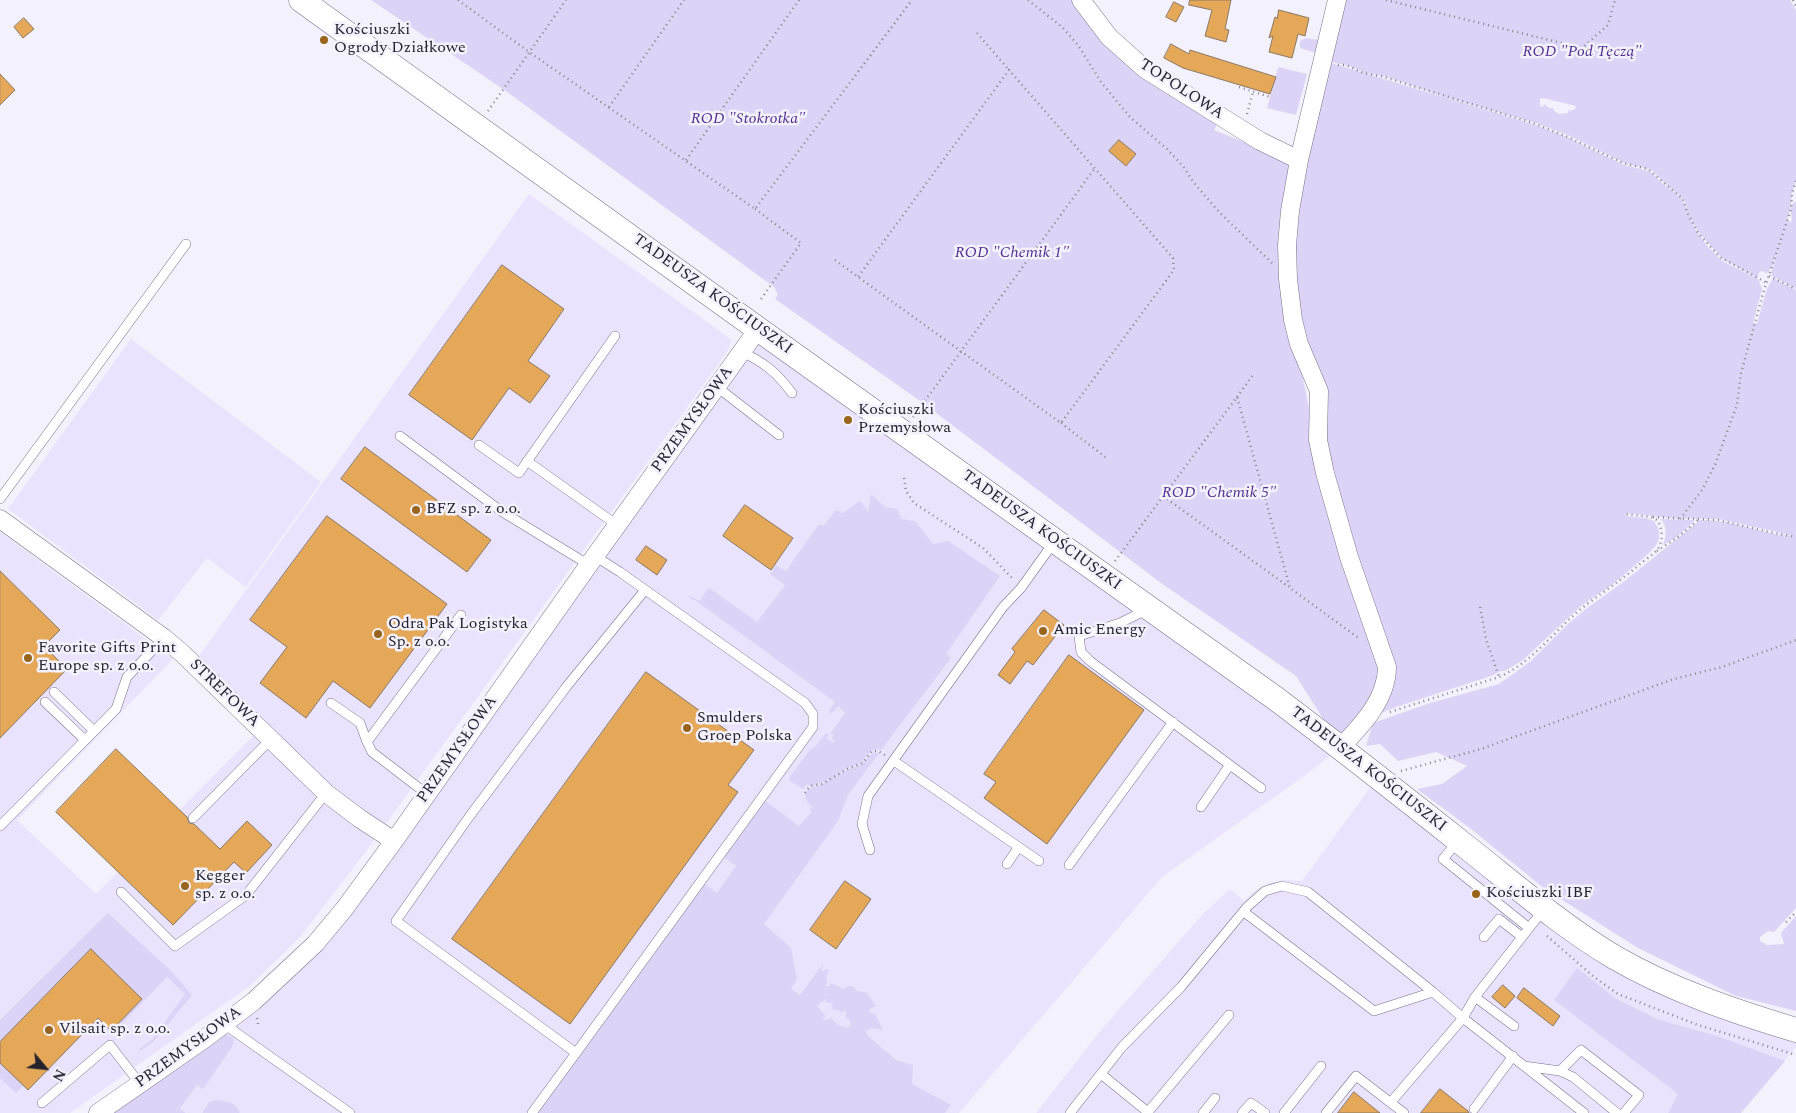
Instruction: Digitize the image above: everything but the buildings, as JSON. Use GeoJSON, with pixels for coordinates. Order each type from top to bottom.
{"type":"FeatureCollection","features":[{"type":"Feature","properties":{"kind":"main road","name":"TADEUSZA KOŚCIUSZKI"},"geometry":{"type":"LineString","coordinates":[[301,0],[1275,698],[1544,909],[1614,957],[1658,980],[1694,996],[1796,1030]]}},
{"type":"Feature","properties":{"kind":"street","name":"TOPOLOWA"},"geometry":{"type":"LineString","coordinates":[[1081,0],[1109,37],[1145,69],[1260,141],[1299,160]]}},
{"type":"Feature","properties":{"kind":"street"},"geometry":{"type":"LineString","coordinates":[[1337,0],[1299,160],[1290,211],[1287,245],[1288,279],[1293,320],[1318,391],[1318,440],[1324,473],[1349,557],[1387,667],[1385,684],[1377,702],[1358,730],[1341,748]]}},
{"type":"Feature","properties":{"kind":"street","name":"PRZEMYSŁOWA"},"geometry":{"type":"LineString","coordinates":[[98,1113],[254,1001],[315,944],[345,908],[394,841],[758,329]]}},
{"type":"Feature","properties":{"kind":"street","name":"STREFOWA"},"geometry":{"type":"LineString","coordinates":[[0,519],[164,638],[183,654],[326,793],[394,841]]}},
{"type":"Feature","properties":{"kind":"lane"},"geometry":{"type":"LineString","coordinates":[[0,499],[186,244]]}},
{"type":"Feature","properties":{"kind":"lane"},"geometry":{"type":"LineString","coordinates":[[479,445],[519,473],[615,336]]}},
{"type":"Feature","properties":{"kind":"lane"},"geometry":{"type":"LineString","coordinates":[[742,352],[760,360],[780,377],[792,393]]}},
{"type":"Feature","properties":{"kind":"lane"},"geometry":{"type":"LineString","coordinates":[[717,387],[779,435]]}},
{"type":"Feature","properties":{"kind":"lane"},"geometry":{"type":"LineString","coordinates":[[400,436],[501,511],[645,590],[806,703],[813,714],[812,727],[532,1113]]}},
{"type":"Feature","properties":{"kind":"lane"},"geometry":{"type":"LineString","coordinates":[[527,461],[617,525]]}},
{"type":"Feature","properties":{"kind":"lane"},"geometry":{"type":"LineString","coordinates":[[870,850],[862,824],[868,796],[1003,607],[1021,588],[1054,541]]}},
{"type":"Feature","properties":{"kind":"lane"},"geometry":{"type":"LineString","coordinates":[[576,1053],[396,921],[469,817],[567,686],[645,590]]}},
{"type":"Feature","properties":{"kind":"lane"},"geometry":{"type":"LineString","coordinates":[[1150,608],[1120,623],[1080,636],[1081,652],[1090,661],[1261,788]]}},
{"type":"Feature","properties":{"kind":"lane"},"geometry":{"type":"LineString","coordinates":[[367,742],[461,615]]}},
{"type":"Feature","properties":{"kind":"lane"},"geometry":{"type":"LineString","coordinates":[[0,826],[116,709],[126,677],[164,638]]}},
{"type":"Feature","properties":{"kind":"lane"},"geometry":{"type":"LineString","coordinates":[[54,692],[94,731]]}},
{"type":"Feature","properties":{"kind":"lane"},"geometry":{"type":"LineString","coordinates":[[45,702],[85,740]]}},
{"type":"Feature","properties":{"kind":"lane"},"geometry":{"type":"LineString","coordinates":[[331,702],[360,724],[372,752],[427,794]]}},
{"type":"Feature","properties":{"kind":"lane"},"geometry":{"type":"LineString","coordinates":[[1069,865],[1173,722]]}},
{"type":"Feature","properties":{"kind":"lane"},"geometry":{"type":"LineString","coordinates":[[193,818],[271,739]]}},
{"type":"Feature","properties":{"kind":"lane"},"geometry":{"type":"LineString","coordinates":[[894,761],[1039,861]]}},
{"type":"Feature","properties":{"kind":"lane"},"geometry":{"type":"LineString","coordinates":[[1200,807],[1230,766]]}},
{"type":"Feature","properties":{"kind":"lane"},"geometry":{"type":"LineString","coordinates":[[121,892],[175,946],[246,895],[326,793]]}},
{"type":"Feature","properties":{"kind":"lane"},"geometry":{"type":"LineString","coordinates":[[1458,840],[1443,859],[1529,928]]}},
{"type":"Feature","properties":{"kind":"lane"},"geometry":{"type":"LineString","coordinates":[[1007,864],[1018,848]]}},
{"type":"Feature","properties":{"kind":"lane"},"geometry":{"type":"LineString","coordinates":[[1070,1113],[1122,1047],[1181,987],[1244,912],[1265,891],[1282,886],[1308,892],[1433,992],[1462,1018],[1584,1113]]}},
{"type":"Feature","properties":{"kind":"lane"},"geometry":{"type":"LineString","coordinates":[[1391,1102],[1462,1018],[1475,997],[1544,909]]}},
{"type":"Feature","properties":{"kind":"lane"},"geometry":{"type":"LineString","coordinates":[[1244,912],[1374,1011],[1433,992]]}},
{"type":"Feature","properties":{"kind":"lane"},"geometry":{"type":"LineString","coordinates":[[1484,937],[1499,919],[1522,937]]}},
{"type":"Feature","properties":{"kind":"lane"},"geometry":{"type":"LineString","coordinates":[[1475,997],[1514,1026]]}},
{"type":"Feature","properties":{"kind":"lane"},"geometry":{"type":"LineString","coordinates":[[1101,1074],[1148,1112],[1229,1015]]}},
{"type":"Feature","properties":{"kind":"lane"},"geometry":{"type":"LineString","coordinates":[[224,1024],[350,1113]]}},
{"type":"Feature","properties":{"kind":"lane"},"geometry":{"type":"LineString","coordinates":[[42,1103],[110,1045],[140,1084]]}},
{"type":"Feature","properties":{"kind":"lane"},"geometry":{"type":"LineString","coordinates":[[1560,1071],[1581,1050],[1639,1095],[1624,1113]]}},
{"type":"Feature","properties":{"kind":"lane"},"geometry":{"type":"LineString","coordinates":[[1474,1110],[1513,1056]]}},
{"type":"Feature","properties":{"kind":"lane"},"geometry":{"type":"LineString","coordinates":[[1284,1113],[1321,1066]]}},
{"type":"Feature","properties":{"kind":"lane"},"geometry":{"type":"LineString","coordinates":[[1524,1066],[1560,1071],[1573,1078],[1617,1113]]}},
{"type":"Feature","properties":{"kind":"lane"},"geometry":{"type":"LineString","coordinates":[[1326,1113],[1356,1076],[1404,1113]]}},
{"type":"Feature","properties":{"kind":"lane"},"geometry":{"type":"LineString","coordinates":[[1203,1113],[1216,1098]]}},
{"type":"Feature","properties":{"kind":"lane"},"geometry":{"type":"LineString","coordinates":[[1242,1113],[1251,1103],[1265,1113]]}},
{"type":"Feature","properties":{"kind":"path"},"geometry":{"type":"LineString","coordinates":[[458,0],[529,52],[755,208],[801,243],[762,298]]}},
{"type":"Feature","properties":{"kind":"path"},"geometry":{"type":"LineString","coordinates":[[477,126],[566,0]]}},
{"type":"Feature","properties":{"kind":"path"},"geometry":{"type":"LineString","coordinates":[[609,107],[684,0]]}},
{"type":"Feature","properties":{"kind":"path"},"geometry":{"type":"LineString","coordinates":[[686,161],[798,0]]}},
{"type":"Feature","properties":{"kind":"path"},"geometry":{"type":"LineString","coordinates":[[755,208],[912,0]]}},
{"type":"Feature","properties":{"kind":"path"},"geometry":{"type":"LineString","coordinates":[[1028,0],[1062,27],[1078,45],[1101,82],[1130,117],[1184,166],[1194,183],[1220,214],[1250,240],[1288,279]]}},
{"type":"Feature","properties":{"kind":"path"},"geometry":{"type":"LineString","coordinates":[[1386,0],[1402,2],[1582,48],[1608,25],[1615,0]]}},
{"type":"Feature","properties":{"kind":"path"},"geometry":{"type":"LineString","coordinates":[[1793,0],[1796,6]]}},
{"type":"Feature","properties":{"kind":"path"},"geometry":{"type":"LineString","coordinates":[[977,34],[1174,258],[1174,270],[1061,423]]}},
{"type":"Feature","properties":{"kind":"path"},"geometry":{"type":"LineString","coordinates":[[1322,59],[1533,123],[1623,163],[1648,169],[1655,173],[1662,182],[1683,199],[1687,212],[1698,233],[1720,257],[1767,283]]}},
{"type":"Feature","properties":{"kind":"path"},"geometry":{"type":"LineString","coordinates":[[858,277],[1009,70]]}},
{"type":"Feature","properties":{"kind":"path"},"geometry":{"type":"LineString","coordinates":[[1239,87],[1270,97]]}},
{"type":"Feature","properties":{"kind":"path"},"geometry":{"type":"LineString","coordinates":[[1247,114],[1253,92]]}},
{"type":"Feature","properties":{"kind":"path"},"geometry":{"type":"LineString","coordinates":[[902,432],[1095,168]]}},
{"type":"Feature","properties":{"kind":"path"},"geometry":{"type":"LineString","coordinates":[[1680,519],[1702,490],[1715,465],[1737,405],[1741,374],[1769,276],[1791,209],[1792,193],[1796,181]]}},
{"type":"Feature","properties":{"kind":"path"},"geometry":{"type":"LineString","coordinates":[[835,260],[1108,459]]}},
{"type":"Feature","properties":{"kind":"path"},"geometry":{"type":"LineString","coordinates":[[1769,276],[1796,289]]}},
{"type":"Feature","properties":{"kind":"path"},"geometry":{"type":"LineString","coordinates":[[1103,576],[1253,375]]}},
{"type":"Feature","properties":{"kind":"path"},"geometry":{"type":"LineString","coordinates":[[1237,397],[1290,588]]}},
{"type":"Feature","properties":{"kind":"path"},"geometry":{"type":"LineString","coordinates":[[904,478],[906,492],[909,497],[984,548],[1021,588]]}},
{"type":"Feature","properties":{"kind":"path"},"geometry":{"type":"LineString","coordinates":[[1163,496],[1361,640]]}},
{"type":"Feature","properties":{"kind":"path"},"geometry":{"type":"LineString","coordinates":[[1626,514],[1646,517],[1718,520],[1796,537]]}},
{"type":"Feature","properties":{"kind":"path"},"geometry":{"type":"LineString","coordinates":[[1646,517],[1657,520],[1661,529],[1660,543],[1652,555]]}},
{"type":"Feature","properties":{"kind":"path"},"geometry":{"type":"LineString","coordinates":[[1384,714],[1510,672],[1526,661],[1579,610],[1678,537],[1699,519]]}},
{"type":"Feature","properties":{"kind":"path"},"geometry":{"type":"LineString","coordinates":[[1480,607],[1486,639],[1499,677]]}},
{"type":"Feature","properties":{"kind":"path"},"geometry":{"type":"LineString","coordinates":[[1378,777],[1481,748],[1674,679],[1730,664],[1796,640]]}},
{"type":"Feature","properties":{"kind":"path"},"geometry":{"type":"LineString","coordinates":[[805,793],[810,787],[822,784],[847,769],[861,764],[872,752],[880,752],[894,761]]}},
{"type":"Feature","properties":{"kind":"path"},"geometry":{"type":"LineString","coordinates":[[1786,922],[1796,912]]}},
{"type":"Feature","properties":{"kind":"shaded area"},"geometry":{"type":"Polygon","coordinates":[[[529,194],[732,340],[727,352],[364,854],[300,937],[251,985],[70,1113],[0,1113],[0,532],[173,659],[17,820],[96,894],[267,722],[199,656],[529,194]]]}},
{"type":"Feature","properties":{"kind":"shaded area"},"geometry":{"type":"Polygon","coordinates":[[[758,329],[1341,747],[1311,771],[1162,877],[959,1113],[240,1113],[235,1105],[223,1101],[209,1102],[202,1113],[186,1113],[180,1110],[197,1085],[203,1088],[221,1034],[289,970],[758,329]]]}},
{"type":"Feature","properties":{"kind":"shaded area"},"geometry":{"type":"Polygon","coordinates":[[[131,339],[321,482],[246,587],[207,558],[158,620],[8,509],[131,339]]]}},
{"type":"Feature","properties":{"kind":"shaded area"},"geometry":{"type":"Polygon","coordinates":[[[1378,777],[1593,943],[1796,1030],[1796,1047],[1741,1113],[1036,1113],[1101,1030],[1203,914],[1230,889],[1244,901],[1254,891],[1269,883],[1285,880],[1302,881],[1378,777]]]}},
{"type":"Feature","properties":{"kind":"green space"},"geometry":{"type":"Polygon","coordinates":[[[371,0],[1081,0],[1109,37],[1223,113],[1214,130],[1297,163],[1290,211],[1296,344],[1316,444],[1383,677],[1341,747],[1296,676],[1161,583],[923,403],[775,299],[778,295],[774,287],[503,89],[371,0]]]}},
{"type":"Feature","properties":{"kind":"green space","name":"ROD \"Pod Tęczą\""},"geometry":{"type":"Polygon","coordinates":[[[1342,0],[1790,0],[1796,10],[1796,180],[1792,193],[1791,207],[1772,267],[1767,273],[1760,271],[1757,278],[1724,260],[1697,230],[1688,213],[1684,199],[1665,184],[1652,170],[1624,163],[1570,136],[1536,123],[1445,97],[1387,77],[1365,73],[1349,66],[1331,62],[1342,0]],[[1543,98],[1540,99],[1540,106],[1543,107],[1544,104],[1549,108],[1553,108],[1559,114],[1568,113],[1569,108],[1570,111],[1575,109],[1576,106],[1543,98]]]}},
{"type":"Feature","properties":{"kind":"green space"},"geometry":{"type":"Polygon","coordinates":[[[1306,38],[1319,40],[1316,53],[1300,48],[1300,41],[1306,38]]]}},
{"type":"Feature","properties":{"kind":"green space"},"geometry":{"type":"Polygon","coordinates":[[[1331,63],[1533,124],[1567,137],[1622,164],[1651,172],[1682,198],[1695,229],[1708,247],[1724,262],[1758,279],[1762,289],[1753,323],[1757,323],[1767,289],[1773,278],[1796,290],[1796,908],[1774,932],[1768,931],[1760,937],[1760,941],[1767,945],[1784,944],[1781,933],[1796,916],[1796,1011],[1736,996],[1638,948],[1545,889],[1471,829],[1417,789],[1442,784],[1467,766],[1436,752],[1398,761],[1380,744],[1366,746],[1373,723],[1430,703],[1499,684],[1531,661],[1586,609],[1626,580],[1700,520],[1724,522],[1771,533],[1794,536],[1719,519],[1672,518],[1625,513],[1626,516],[1654,521],[1659,530],[1657,544],[1613,584],[1581,606],[1523,660],[1505,671],[1371,717],[1388,689],[1344,530],[1306,350],[1290,232],[1331,63]]]}},
{"type":"Feature","properties":{"kind":"green space"},"geometry":{"type":"Polygon","coordinates":[[[1278,67],[1307,74],[1296,115],[1267,108],[1278,67]]]}},
{"type":"Feature","properties":{"kind":"green space"},"geometry":{"type":"Polygon","coordinates":[[[1796,201],[1796,289],[1771,274],[1787,220],[1790,222],[1792,220],[1791,207],[1796,201]]]}},
{"type":"Feature","properties":{"kind":"green space"},"geometry":{"type":"Polygon","coordinates":[[[871,494],[885,507],[897,509],[901,519],[915,521],[933,544],[948,541],[1000,576],[946,654],[951,658],[881,750],[871,751],[861,763],[830,777],[860,765],[873,753],[879,753],[848,795],[838,821],[764,924],[791,948],[797,979],[791,989],[800,995],[823,964],[821,972],[829,970],[826,978],[828,981],[825,986],[829,986],[831,983],[844,989],[847,986],[853,986],[857,991],[867,993],[876,1006],[869,1009],[870,1013],[875,1014],[883,1030],[870,1029],[866,1031],[867,1035],[896,1060],[912,1065],[912,1084],[951,1105],[945,1113],[537,1113],[703,883],[717,893],[736,866],[723,856],[764,800],[799,826],[812,812],[809,810],[812,807],[805,795],[810,789],[829,779],[810,786],[807,784],[803,789],[790,781],[789,778],[810,750],[816,746],[826,733],[829,735],[826,738],[834,743],[834,740],[831,738],[834,735],[830,734],[845,713],[838,706],[830,713],[829,711],[835,702],[695,600],[692,600],[688,595],[699,601],[709,588],[757,622],[785,585],[770,574],[776,565],[786,571],[819,524],[823,526],[836,510],[843,513],[860,501],[868,512],[871,494]],[[826,998],[817,1006],[826,1017],[822,1018],[826,1020],[831,1018],[838,1025],[846,1028],[850,1026],[850,1020],[846,1018],[846,1011],[840,1012],[838,1009],[832,1009],[833,1003],[826,1002],[826,998]]]}},
{"type":"Feature","properties":{"kind":"green space"},"geometry":{"type":"Polygon","coordinates":[[[1661,519],[1695,520],[1677,537],[1663,545],[1666,531],[1661,519]]]}},
{"type":"Feature","properties":{"kind":"green space"},"geometry":{"type":"Polygon","coordinates":[[[108,913],[171,971],[192,995],[154,1041],[140,1051],[139,1049],[152,1040],[185,994],[167,977],[115,1031],[104,1031],[89,1020],[16,1093],[0,1078],[0,1020],[108,913]]]}},
{"type":"Feature","properties":{"kind":"green space"},"geometry":{"type":"Polygon","coordinates":[[[1577,968],[1615,998],[1657,1019],[1723,1038],[1785,1061],[1741,1113],[1668,1113],[1678,1094],[1554,1000],[1577,968]]]}},
{"type":"Feature","properties":{"kind":"green space"},"geometry":{"type":"Polygon","coordinates":[[[221,1034],[226,1034],[233,1038],[232,1047],[203,1089],[197,1085],[180,1109],[186,1113],[110,1113],[221,1034]]]}},
{"type":"Feature","properties":{"kind":"green space"},"geometry":{"type":"Polygon","coordinates":[[[216,1100],[234,1104],[240,1113],[202,1113],[209,1102],[216,1100]]]}},
{"type":"Feature","properties":{"kind":"place","name":"Kościuszki Ogrody Działkowe"},"geometry":{"type":"Point","coordinates":[324,40]}},
{"type":"Feature","properties":{"kind":"place","name":"Kościuszki Przemysłowa"},"geometry":{"type":"Point","coordinates":[848,420]}},
{"type":"Feature","properties":{"kind":"place","name":"BFZ sp. z o.o."},"geometry":{"type":"Point","coordinates":[416,510]}},
{"type":"Feature","properties":{"kind":"place","name":"Amic Energy"},"geometry":{"type":"Point","coordinates":[1043,631]}},
{"type":"Feature","properties":{"kind":"place","name":"Odra Pak Logistyka Sp. z o.o."},"geometry":{"type":"Point","coordinates":[378,634]}},
{"type":"Feature","properties":{"kind":"place","name":"Favorite Gifts Print Europe sp. z o.o."},"geometry":{"type":"Point","coordinates":[28,658]}},
{"type":"Feature","properties":{"kind":"place","name":"Smulders Groep Polska"},"geometry":{"type":"Point","coordinates":[687,728]}},
{"type":"Feature","properties":{"kind":"place","name":"Kegger sp. z o.o."},"geometry":{"type":"Point","coordinates":[185,886]}},
{"type":"Feature","properties":{"kind":"place","name":"Kościuszki IBF"},"geometry":{"type":"Point","coordinates":[1476,894]}},
{"type":"Feature","properties":{"kind":"place","name":"Vilsait sp. z o.o."},"geometry":{"type":"Point","coordinates":[49,1030]}},
{"type":"Feature","properties":{"kind":"park label","name":"ROD \"Stokrotka\""},"geometry":{"type":"Point","coordinates":[748,120]}},
{"type":"Feature","properties":{"kind":"park label","name":"ROD \"Chemik 1\""},"geometry":{"type":"Point","coordinates":[1012,254]}},
{"type":"Feature","properties":{"kind":"park label","name":"ROD \"Chemik 5\""},"geometry":{"type":"Point","coordinates":[1219,494]}}]}
